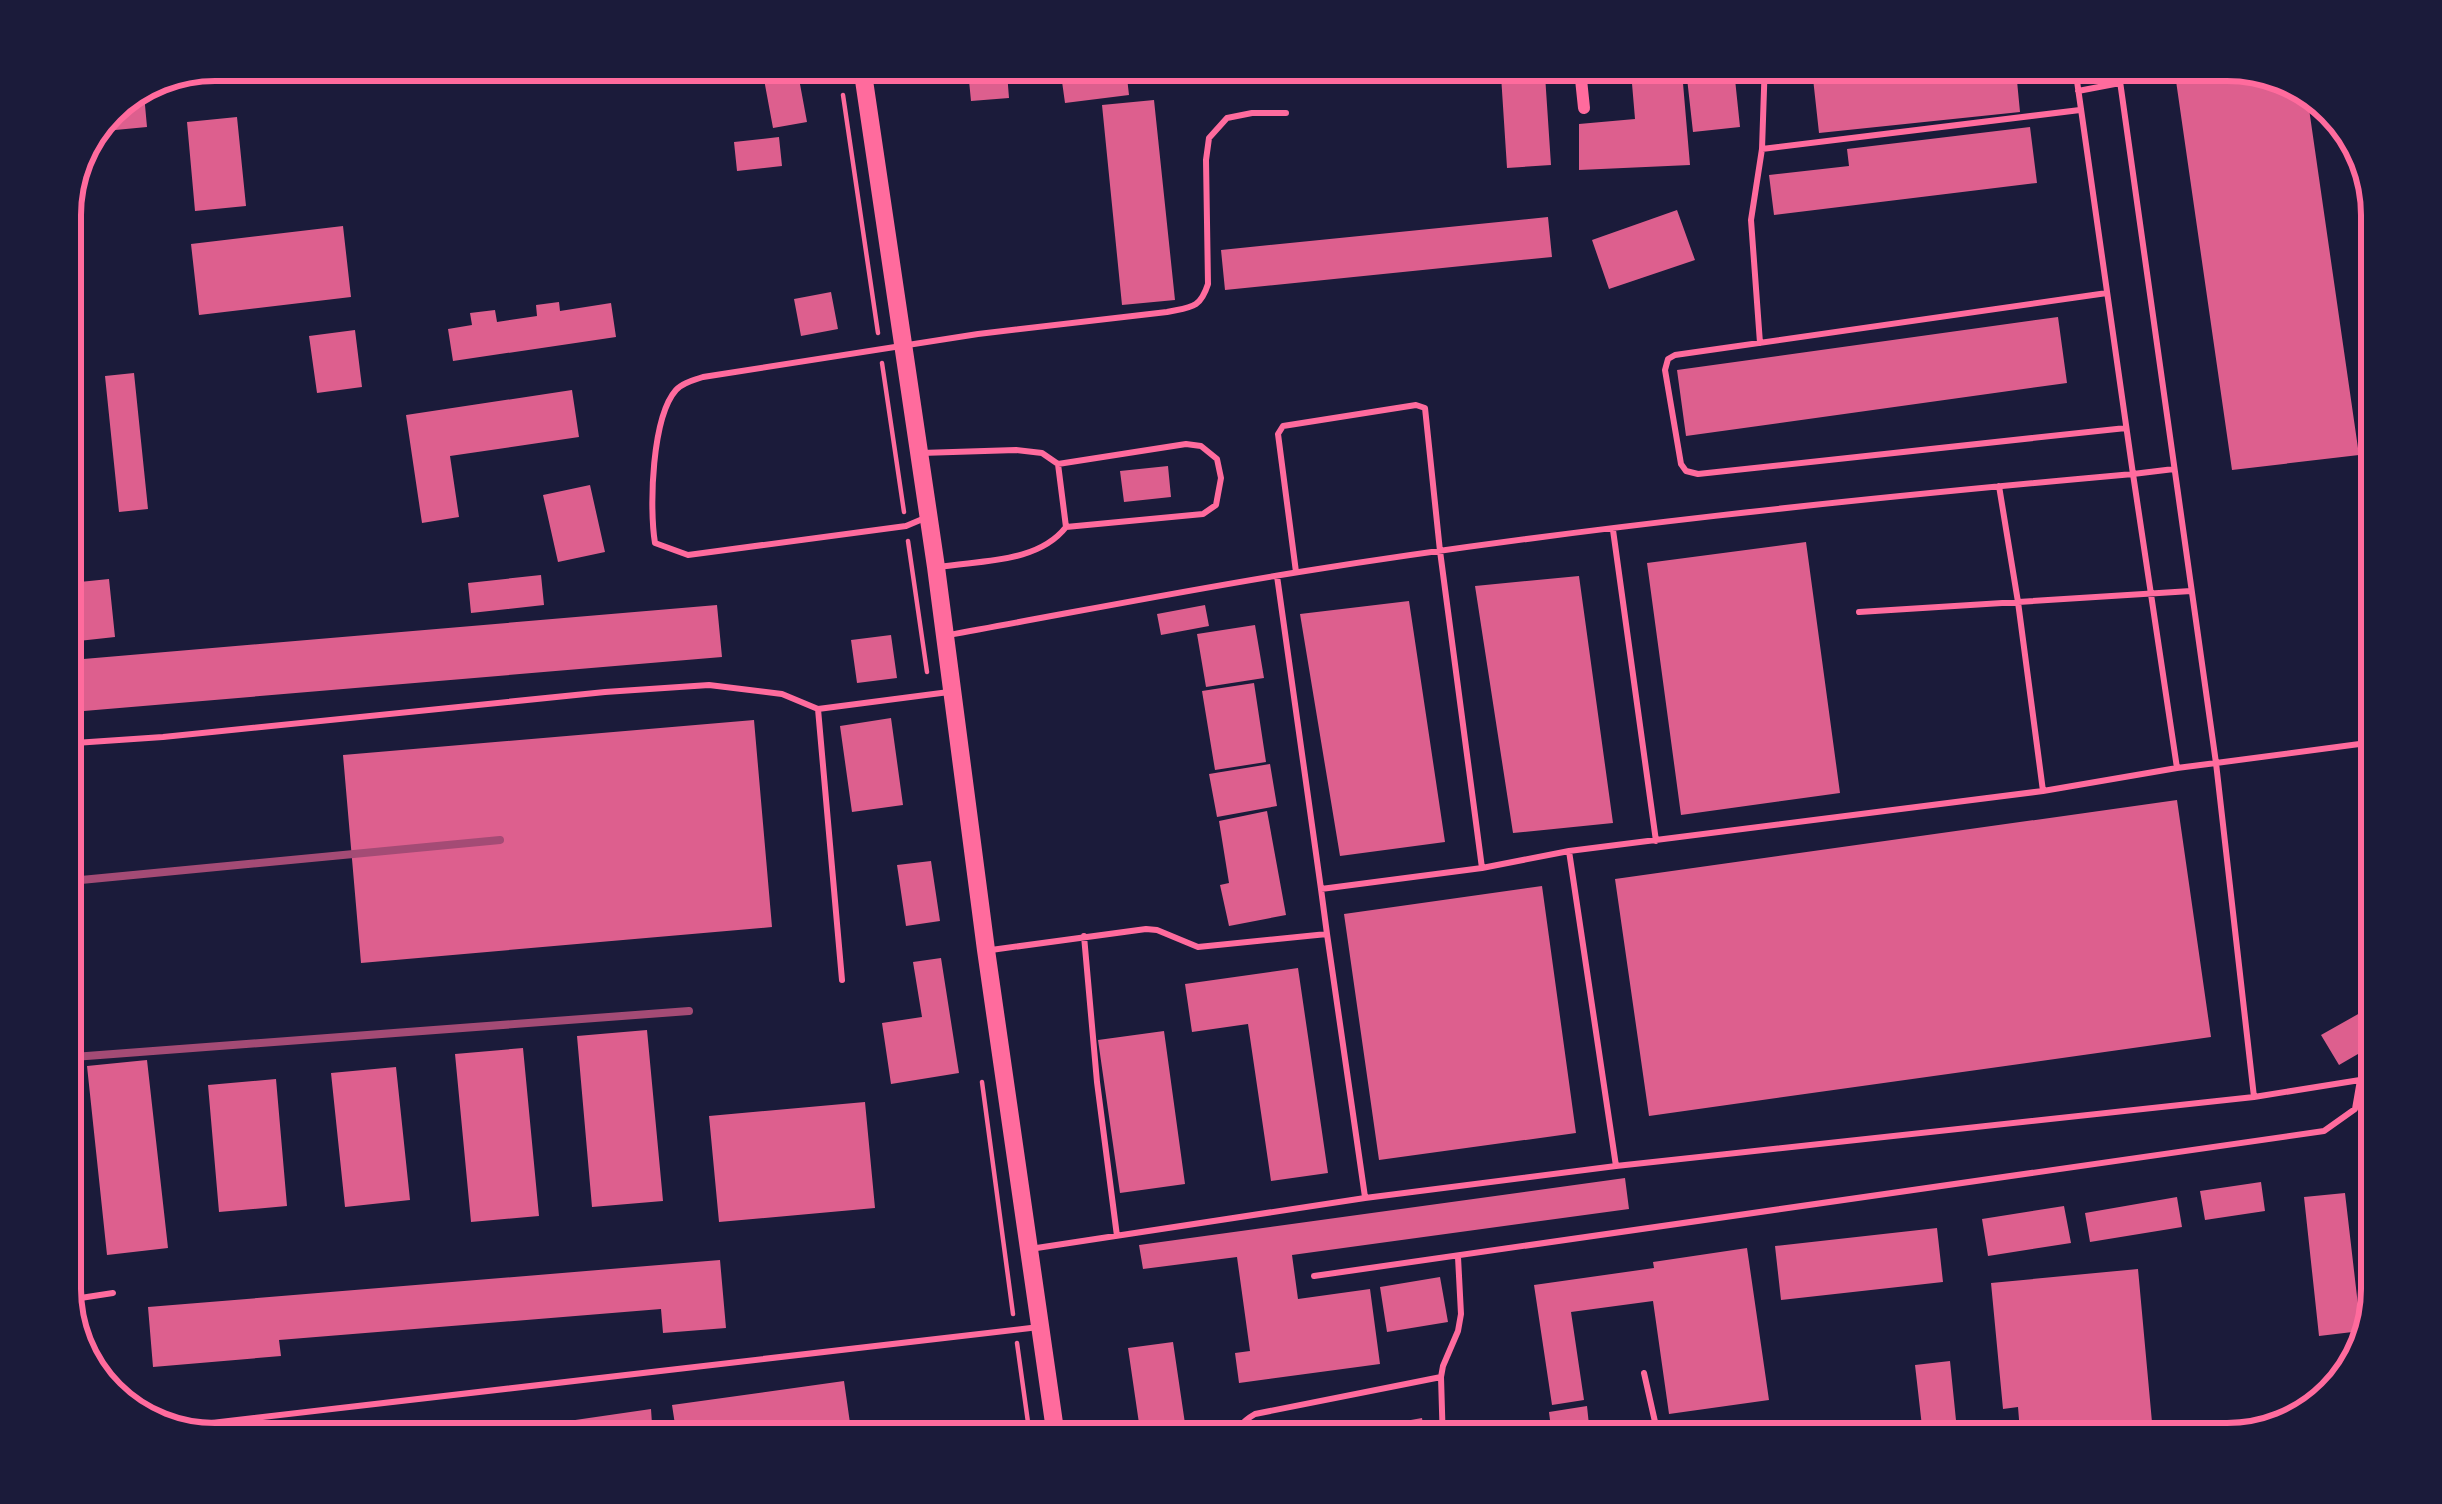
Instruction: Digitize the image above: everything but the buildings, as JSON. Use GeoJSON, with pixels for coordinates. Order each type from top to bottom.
{"type":"FeatureCollection","features":[{"type":"Feature","properties":{"kind":"main road"},"geometry":{"type":"LineString","coordinates":[[864,81],[1054,1423]]}},
{"type":"Feature","properties":{"kind":"street"},"geometry":{"type":"LineString","coordinates":[[1582,81],[1584,108]]}},
{"type":"Feature","properties":{"kind":"lane"},"geometry":{"type":"LineString","coordinates":[[1760,343],[1751,220],[1762,149],[1764,81]]}},
{"type":"Feature","properties":{"kind":"lane"},"geometry":{"type":"LineString","coordinates":[[2077,81],[2177,768]]}},
{"type":"Feature","properties":{"kind":"lane"},"geometry":{"type":"LineString","coordinates":[[2078,91],[2120,83],[2216,763],[2254,1097]]}},
{"type":"Feature","properties":{"kind":"lane"},"geometry":{"type":"LineString","coordinates":[[1762,149],[2081,110]]}},
{"type":"Feature","properties":{"kind":"lane"},"geometry":{"type":"LineString","coordinates":[[928,517],[906,526],[688,555],[655,543],[652,521],[659,419],[678,387],[703,377],[1195,306],[1203,300],[1208,284],[1209,138],[1227,118],[1286,113]]}},
{"type":"Feature","properties":{"kind":"lane"},"geometry":{"type":"LineString","coordinates":[[2107,293],[1675,355],[1668,359],[1665,370],[1681,464],[1698,474],[2126,428]]}},
{"type":"Feature","properties":{"kind":"lane"},"geometry":{"type":"LineString","coordinates":[[1296,572],[1278,434],[1283,426],[1416,405],[1426,408],[1439,551],[1482,868]]}},
{"type":"Feature","properties":{"kind":"lane"},"geometry":{"type":"LineString","coordinates":[[918,453],[1016,451],[1042,454],[1058,464],[1186,444],[1201,446],[1217,459],[1221,478],[1216,505],[1203,514],[1066,527],[1033,553],[935,567]]}},
{"type":"Feature","properties":{"kind":"lane"},"geometry":{"type":"LineString","coordinates":[[1058,464],[1066,527]]}},
{"type":"Feature","properties":{"kind":"lane"},"geometry":{"type":"LineString","coordinates":[[944,636],[1439,551],[2174,469]]}},
{"type":"Feature","properties":{"kind":"lane"},"geometry":{"type":"LineString","coordinates":[[1999,486],[2043,791]]}},
{"type":"Feature","properties":{"kind":"lane"},"geometry":{"type":"LineString","coordinates":[[1613,530],[1657,842]]}},
{"type":"Feature","properties":{"kind":"lane"},"geometry":{"type":"LineString","coordinates":[[1277,576],[1365,1198]]}},
{"type":"Feature","properties":{"kind":"lane"},"geometry":{"type":"LineString","coordinates":[[1859,612],[2192,591]]}},
{"type":"Feature","properties":{"kind":"lane"},"geometry":{"type":"LineString","coordinates":[[81,743],[709,685],[782,694],[818,710],[953,692]]}},
{"type":"Feature","properties":{"kind":"lane"},"geometry":{"type":"LineString","coordinates":[[818,710],[842,980]]}},
{"type":"Feature","properties":{"kind":"lane"},"geometry":{"type":"LineString","coordinates":[[1321,889],[2361,745]]}},
{"type":"Feature","properties":{"kind":"lane"},"geometry":{"type":"LineString","coordinates":[[1569,851],[1616,1166]]}},
{"type":"Feature","properties":{"kind":"lane"},"geometry":{"type":"LineString","coordinates":[[986,950],[1156,930],[1198,947],[1327,934]]}},
{"type":"Feature","properties":{"kind":"lane"},"geometry":{"type":"LineString","coordinates":[[1084,936],[1118,1236]]}},
{"type":"Feature","properties":{"kind":"lane"},"geometry":{"type":"LineString","coordinates":[[1029,1250],[1365,1198],[2254,1097],[2360,1080],[2354,1109],[2324,1131],[1314,1276]]}},
{"type":"Feature","properties":{"kind":"lane"},"geometry":{"type":"LineString","coordinates":[[1442,1423],[1441,1377],[1461,1314],[1458,1256]]}},
{"type":"Feature","properties":{"kind":"lane"},"geometry":{"type":"LineString","coordinates":[[81,1298],[113,1293]]}},
{"type":"Feature","properties":{"kind":"lane"},"geometry":{"type":"LineString","coordinates":[[213,1423],[1041,1327]]}},
{"type":"Feature","properties":{"kind":"lane"},"geometry":{"type":"LineString","coordinates":[[1643,1372],[1655,1423]]}},
{"type":"Feature","properties":{"kind":"lane"},"geometry":{"type":"LineString","coordinates":[[1242,1423],[1255,1414],[1441,1377]]}},
{"type":"Feature","properties":{"kind":"path"},"geometry":{"type":"LineString","coordinates":[[842,82],[930,694]]}},
{"type":"Feature","properties":{"kind":"path"},"geometry":{"type":"LineString","coordinates":[[981,1071],[1028,1423]]}},
{"type":"Feature","properties":{"kind":"railway"},"geometry":{"type":"LineString","coordinates":[[81,880],[500,840]]}},
{"type":"Feature","properties":{"kind":"railway"},"geometry":{"type":"LineString","coordinates":[[81,1056],[689,1011]]}}]}
